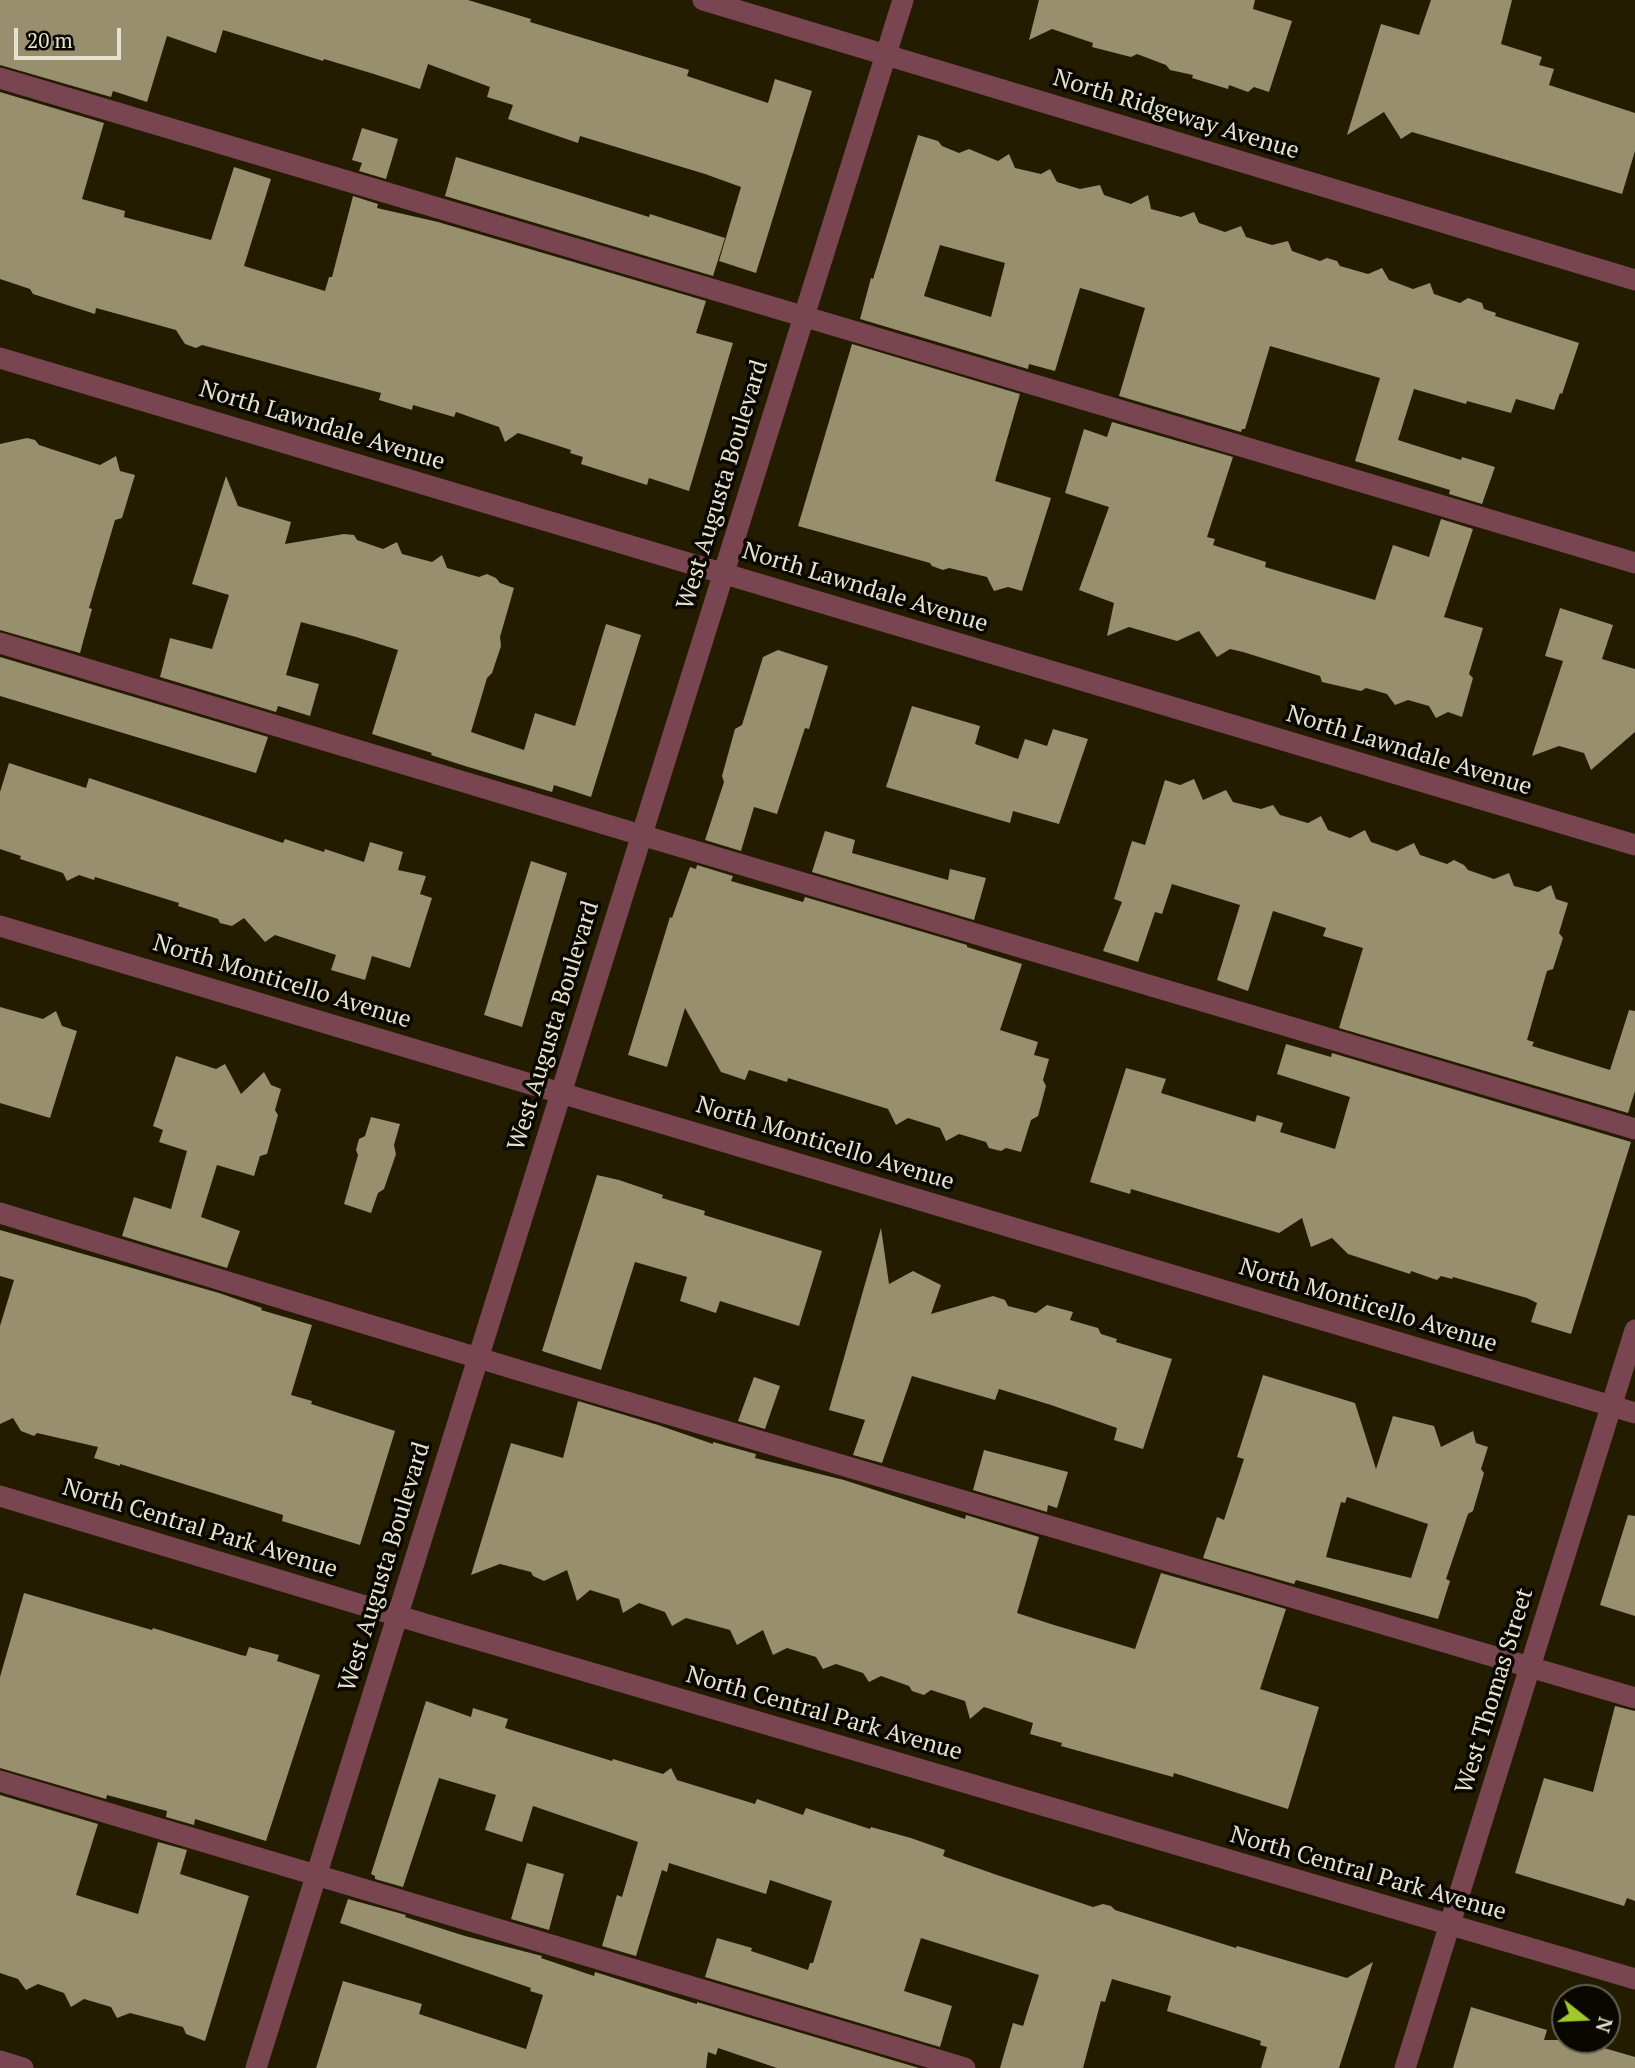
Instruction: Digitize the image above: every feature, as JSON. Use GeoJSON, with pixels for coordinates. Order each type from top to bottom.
{"type":"FeatureCollection","features":[{"type":"Feature","properties":{"kind":"street","name":"North Ridgeway Avenue"},"geometry":{"type":"LineString","coordinates":[[703,0],[1635,280]]}},
{"type":"Feature","properties":{"kind":"street","name":"West Augusta Boulevard"},"geometry":{"type":"LineString","coordinates":[[256,2068],[903,0]]}},
{"type":"Feature","properties":{"kind":"street"},"geometry":{"type":"LineString","coordinates":[[0,78],[1635,563]]}},
{"type":"Feature","properties":{"kind":"street","name":"North Lawndale Avenue"},"geometry":{"type":"LineString","coordinates":[[0,358],[1635,845]]}},
{"type":"Feature","properties":{"kind":"street"},"geometry":{"type":"LineString","coordinates":[[0,643],[1635,1129]]}},
{"type":"Feature","properties":{"kind":"street","name":"North Monticello Avenue"},"geometry":{"type":"LineString","coordinates":[[0,926],[1635,1413]]}},
{"type":"Feature","properties":{"kind":"street"},"geometry":{"type":"LineString","coordinates":[[0,1213],[478,1359],[1635,1698]]}},
{"type":"Feature","properties":{"kind":"street","name":"West Thomas Street"},"geometry":{"type":"LineString","coordinates":[[1405,2068],[1635,1330]]}},
{"type":"Feature","properties":{"kind":"street","name":"North Central Park Avenue"},"geometry":{"type":"LineString","coordinates":[[0,1496],[398,1616],[1635,1979]]}},
{"type":"Feature","properties":{"kind":"street"},"geometry":{"type":"LineString","coordinates":[[0,1780],[965,2068]]}},
{"type":"Feature","properties":{"kind":"street"},"geometry":{"type":"LineString","coordinates":[[0,2061],[23,2068]]}},
{"type":"Feature","properties":{"kind":"building"},"geometry":{"type":"Polygon","coordinates":[[[0,0],[468,0],[531,19],[530,22],[689,70],[687,76],[768,103],[775,79],[812,91],[756,273],[719,261],[741,187],[580,136],[578,143],[508,119],[513,105],[487,97],[490,87],[428,64],[420,89],[223,30],[216,53],[167,36],[147,102],[113,91],[111,97],[0,65],[0,0]]]}},
{"type":"Feature","properties":{"kind":"building"},"geometry":{"type":"Polygon","coordinates":[[[1039,0],[1255,0],[1253,9],[1292,21],[1269,92],[1254,87],[1248,92],[1229,85],[1228,89],[1192,78],[1193,75],[1170,70],[1166,65],[1137,54],[1131,57],[1092,47],[1093,43],[1052,29],[1029,40],[1039,0]]]}},
{"type":"Feature","properties":{"kind":"building"},"geometry":{"type":"Polygon","coordinates":[[[1431,0],[1512,0],[1501,44],[1542,57],[1539,65],[1554,69],[1549,85],[1635,113],[1635,151],[1622,194],[1412,132],[1401,139],[1384,112],[1347,135],[1381,24],[1419,35],[1431,0]]]}},
{"type":"Feature","properties":{"kind":"building"},"geometry":{"type":"Polygon","coordinates":[[[0,92],[104,123],[82,199],[125,211],[124,217],[211,240],[234,167],[271,179],[244,266],[325,291],[329,277],[332,277],[353,196],[378,204],[377,208],[438,222],[706,301],[696,333],[733,343],[689,491],[649,478],[647,485],[581,464],[583,457],[570,453],[571,450],[518,433],[505,442],[499,427],[456,412],[454,417],[413,405],[412,410],[379,400],[381,393],[202,345],[196,348],[185,344],[176,330],[96,308],[95,314],[33,294],[30,289],[0,279],[0,92]]]}},
{"type":"Feature","properties":{"kind":"building"},"geometry":{"type":"Polygon","coordinates":[[[362,128],[398,139],[386,179],[359,171],[362,163],[352,160],[362,128]]]}},
{"type":"Feature","properties":{"kind":"building"},"geometry":{"type":"Polygon","coordinates":[[[918,135],[938,141],[942,146],[959,153],[969,149],[998,161],[1009,154],[1015,168],[1041,174],[1050,169],[1057,182],[1080,189],[1100,185],[1104,195],[1131,204],[1148,195],[1151,209],[1181,217],[1194,212],[1199,223],[1225,232],[1241,226],[1246,237],[1272,245],[1288,241],[1292,251],[1320,261],[1327,258],[1337,261],[1340,266],[1368,274],[1382,268],[1389,280],[1413,289],[1430,283],[1434,294],[1460,303],[1468,298],[1482,303],[1484,309],[1496,313],[1495,316],[1579,343],[1554,410],[1516,399],[1511,413],[1414,389],[1398,440],[1461,460],[1462,457],[1495,467],[1482,504],[1449,494],[1450,490],[1355,461],[1380,378],[1270,346],[1245,429],[1241,432],[1119,396],[1145,308],[1080,288],[1055,371],[1029,364],[1028,369],[860,319],[871,278],[873,279],[918,135]],[[940,245],[924,296],[991,317],[1005,263],[940,245]]]}},
{"type":"Feature","properties":{"kind":"building"},"geometry":{"type":"Polygon","coordinates":[[[456,157],[725,238],[713,276],[445,196],[456,157]]]}},
{"type":"Feature","properties":{"kind":"building"},"geometry":{"type":"Polygon","coordinates":[[[852,344],[1020,394],[995,481],[1051,498],[1022,591],[1008,587],[994,591],[987,577],[949,568],[943,570],[930,563],[798,526],[852,344]]]}},
{"type":"Feature","properties":{"kind":"building"},"geometry":{"type":"Polygon","coordinates":[[[1112,422],[1233,457],[1207,537],[1215,539],[1213,545],[1266,562],[1265,567],[1375,600],[1393,545],[1429,557],[1441,519],[1473,529],[1444,617],[1483,628],[1469,674],[1473,678],[1462,717],[1448,712],[1436,718],[1429,706],[1408,700],[1395,705],[1387,694],[1322,682],[1320,676],[1243,652],[1230,649],[1217,657],[1199,631],[1177,641],[1129,627],[1107,636],[1114,603],[1079,590],[1109,507],[1065,493],[1084,429],[1107,437],[1112,422]]]}},
{"type":"Feature","properties":{"kind":"building"},"geometry":{"type":"Polygon","coordinates":[[[27,438],[35,440],[39,445],[100,465],[116,456],[120,471],[135,475],[122,518],[115,520],[89,608],[92,609],[80,653],[0,630],[0,444],[27,438]]]}},
{"type":"Feature","properties":{"kind":"building"},"geometry":{"type":"Polygon","coordinates":[[[226,476],[238,506],[291,522],[285,544],[344,534],[354,535],[357,540],[383,549],[397,542],[402,554],[432,562],[442,555],[447,568],[479,577],[487,574],[514,588],[500,637],[501,646],[492,673],[487,678],[471,732],[524,750],[535,713],[575,726],[606,624],[641,635],[591,797],[554,785],[552,792],[372,734],[398,650],[356,637],[301,622],[286,675],[319,684],[310,716],[278,706],[276,712],[160,677],[170,638],[212,649],[229,595],[192,584],[226,476]]]}},
{"type":"Feature","properties":{"kind":"building"},"geometry":{"type":"Polygon","coordinates":[[[1560,608],[1613,625],[1602,659],[1635,669],[1635,732],[1591,770],[1584,753],[1559,746],[1532,756],[1563,661],[1545,656],[1560,608]]]}},
{"type":"Feature","properties":{"kind":"building"},"geometry":{"type":"Polygon","coordinates":[[[778,650],[828,666],[809,729],[805,728],[777,814],[754,807],[741,851],[705,840],[724,782],[722,776],[735,729],[742,725],[763,657],[778,650]]]}},
{"type":"Feature","properties":{"kind":"building"},"geometry":{"type":"Polygon","coordinates":[[[0,657],[268,737],[256,773],[0,696],[0,657]]]}},
{"type":"Feature","properties":{"kind":"building"},"geometry":{"type":"Polygon","coordinates":[[[912,706],[980,726],[975,744],[1018,759],[1025,739],[1047,746],[1053,729],[1088,739],[1059,824],[1013,811],[1010,823],[886,787],[912,706]]]}},
{"type":"Feature","properties":{"kind":"building"},"geometry":{"type":"Polygon","coordinates":[[[9,763],[86,788],[89,778],[283,843],[285,839],[364,862],[370,842],[403,852],[398,870],[426,876],[420,894],[432,898],[410,968],[372,956],[365,980],[331,970],[336,955],[275,935],[265,942],[244,918],[232,926],[178,906],[179,903],[95,877],[94,880],[79,875],[67,881],[63,873],[20,859],[21,856],[0,849],[0,792],[9,763]]]}},
{"type":"Feature","properties":{"kind":"building"},"geometry":{"type":"Polygon","coordinates":[[[1194,779],[1203,800],[1226,790],[1233,802],[1261,809],[1273,805],[1280,815],[1308,823],[1321,816],[1328,830],[1350,838],[1365,830],[1371,842],[1397,851],[1414,843],[1420,855],[1447,864],[1454,860],[1468,870],[1494,879],[1509,873],[1514,886],[1538,892],[1551,885],[1556,899],[1568,903],[1559,933],[1563,938],[1553,969],[1547,971],[1527,1040],[1534,1042],[1532,1046],[1610,1070],[1629,1010],[1635,1011],[1635,1091],[1628,1113],[1339,1028],[1363,948],[1323,936],[1326,928],[1273,911],[1248,991],[1217,980],[1240,905],[1172,884],[1162,914],[1155,912],[1138,962],[1103,951],[1122,902],[1114,899],[1132,841],[1145,845],[1165,780],[1180,785],[1194,779]]]}},
{"type":"Feature","properties":{"kind":"building"},"geometry":{"type":"Polygon","coordinates":[[[825,831],[855,840],[852,853],[948,880],[950,869],[986,878],[974,920],[812,872],[825,831]]]}},
{"type":"Feature","properties":{"kind":"building"},"geometry":{"type":"Polygon","coordinates":[[[531,861],[567,873],[522,1027],[484,1015],[531,861]]]}},
{"type":"Feature","properties":{"kind":"building"},"geometry":{"type":"Polygon","coordinates":[[[697,865],[733,876],[731,881],[803,902],[805,897],[1022,964],[1000,1030],[1038,1042],[1034,1055],[1049,1059],[1043,1080],[1046,1086],[1038,1116],[1031,1120],[1021,1152],[1006,1148],[1001,1151],[989,1148],[986,1142],[959,1134],[946,1141],[940,1128],[908,1118],[896,1125],[888,1109],[788,1078],[787,1082],[749,1070],[745,1080],[721,1072],[685,1008],[667,1067],[628,1055],[670,917],[672,918],[690,867],[696,869],[697,865]]]}},
{"type":"Feature","properties":{"kind":"building"},"geometry":{"type":"Polygon","coordinates":[[[0,1007],[43,1019],[56,1011],[62,1026],[77,1031],[50,1118],[0,1103],[0,1007]]]}},
{"type":"Feature","properties":{"kind":"building"},"geometry":{"type":"Polygon","coordinates":[[[1286,1044],[1331,1057],[1332,1053],[1631,1142],[1571,1334],[1531,1322],[1537,1303],[1527,1298],[1453,1277],[1441,1276],[1437,1280],[1411,1271],[1410,1274],[1348,1254],[1332,1238],[1311,1247],[1302,1218],[1279,1233],[1131,1189],[1130,1194],[1090,1182],[1126,1068],[1166,1079],[1161,1093],[1255,1122],[1257,1115],[1283,1123],[1280,1132],[1335,1149],[1350,1097],[1277,1074],[1286,1044]]]}},
{"type":"Feature","properties":{"kind":"building"},"geometry":{"type":"Polygon","coordinates":[[[176,1056],[216,1069],[225,1064],[241,1094],[264,1072],[271,1085],[281,1089],[275,1110],[278,1115],[267,1154],[260,1156],[254,1176],[217,1165],[201,1217],[240,1231],[227,1268],[122,1236],[134,1197],[171,1209],[187,1151],[159,1142],[163,1130],[153,1126],[176,1056]]]}},
{"type":"Feature","properties":{"kind":"building"},"geometry":{"type":"Polygon","coordinates":[[[371,1117],[400,1124],[394,1145],[396,1154],[384,1189],[378,1193],[371,1213],[344,1204],[358,1155],[356,1150],[359,1139],[365,1136],[371,1117]]]}},
{"type":"Feature","properties":{"kind":"building"},"geometry":{"type":"Polygon","coordinates":[[[597,1175],[663,1195],[662,1198],[705,1211],[704,1215],[822,1251],[799,1326],[720,1301],[716,1313],[680,1301],[687,1277],[635,1262],[601,1370],[542,1351],[597,1175]]]}},
{"type":"Feature","properties":{"kind":"building"},"geometry":{"type":"Polygon","coordinates":[[[881,1228],[889,1284],[913,1271],[941,1285],[931,1314],[993,1296],[1005,1300],[1008,1306],[1036,1313],[1047,1305],[1073,1312],[1070,1320],[1098,1328],[1101,1334],[1117,1339],[1116,1342],[1172,1359],[1143,1449],[1114,1440],[1117,1428],[1051,1405],[999,1389],[995,1400],[912,1376],[882,1463],[853,1455],[865,1420],[829,1410],[881,1228]]]}},
{"type":"Feature","properties":{"kind":"building"},"geometry":{"type":"Polygon","coordinates":[[[0,1230],[219,1293],[262,1308],[261,1310],[312,1325],[291,1395],[395,1431],[360,1545],[282,1521],[283,1515],[94,1458],[98,1447],[37,1433],[34,1436],[21,1431],[13,1418],[0,1424],[0,1326],[14,1280],[0,1276],[0,1230]]]}},
{"type":"Feature","properties":{"kind":"building"},"geometry":{"type":"Polygon","coordinates":[[[1263,1375],[1355,1403],[1376,1469],[1393,1416],[1434,1426],[1441,1447],[1473,1431],[1476,1443],[1488,1447],[1481,1469],[1484,1473],[1473,1511],[1468,1514],[1446,1579],[1450,1581],[1438,1619],[1296,1580],[1294,1584],[1203,1558],[1217,1517],[1224,1520],[1244,1459],[1237,1457],[1263,1375]],[[1347,1497],[1345,1503],[1341,1502],[1326,1557],[1411,1578],[1428,1524],[1347,1497]]]}},
{"type":"Feature","properties":{"kind":"building"},"geometry":{"type":"Polygon","coordinates":[[[754,1377],[780,1386],[765,1429],[738,1421],[754,1377]]]}},
{"type":"Feature","properties":{"kind":"building"},"geometry":{"type":"Polygon","coordinates":[[[578,1401],[713,1444],[756,1454],[755,1458],[844,1480],[965,1519],[966,1515],[1039,1537],[1017,1613],[1135,1649],[1161,1573],[1286,1609],[1260,1689],[1319,1707],[1288,1809],[1174,1773],[1173,1777],[1061,1746],[1062,1743],[1030,1734],[1033,1723],[984,1707],[970,1719],[965,1701],[931,1690],[924,1695],[912,1691],[909,1686],[881,1676],[869,1682],[863,1673],[836,1664],[823,1669],[816,1657],[787,1648],[773,1655],[763,1630],[737,1645],[730,1630],[686,1618],[672,1626],[665,1612],[639,1603],[623,1613],[619,1599],[590,1590],[577,1601],[567,1570],[544,1581],[533,1576],[531,1572],[500,1564],[471,1575],[511,1443],[563,1458],[578,1401]]]}},
{"type":"Feature","properties":{"kind":"building"},"geometry":{"type":"Polygon","coordinates":[[[984,1450],[1068,1472],[1057,1508],[1048,1505],[1047,1512],[973,1490],[984,1450]]]}},
{"type":"Feature","properties":{"kind":"building"},"geometry":{"type":"Polygon","coordinates":[[[1628,1515],[1635,1516],[1635,1616],[1600,1605],[1628,1515]]]}},
{"type":"Feature","properties":{"kind":"building"},"geometry":{"type":"Polygon","coordinates":[[[24,1593],[241,1655],[246,1656],[249,1647],[279,1655],[277,1661],[320,1675],[266,1841],[195,1819],[194,1825],[166,1817],[167,1811],[107,1795],[106,1799],[0,1768],[0,1677],[24,1593]]]}},
{"type":"Feature","properties":{"kind":"building"},"geometry":{"type":"Polygon","coordinates":[[[426,1701],[471,1717],[473,1708],[508,1719],[505,1728],[612,1761],[613,1759],[663,1774],[671,1768],[677,1780],[755,1804],[757,1799],[803,1815],[806,1808],[870,1829],[871,1827],[911,1838],[945,1850],[943,1856],[997,1875],[1093,1907],[1103,1904],[1111,1906],[1115,1910],[1236,1948],[1237,1946],[1347,1978],[1373,1962],[1339,2068],[1261,2068],[1267,2047],[1260,2045],[1261,2041],[1167,2011],[1171,1996],[1112,1979],[1105,2002],[1101,2001],[1083,2068],[1000,2068],[1013,2023],[1023,2026],[1039,1975],[921,1938],[904,1991],[952,2006],[940,2047],[705,1977],[717,1938],[752,1948],[751,1951],[808,1970],[810,1963],[813,1963],[832,1901],[770,1880],[766,1894],[669,1863],[667,1872],[662,1870],[636,1956],[602,1946],[617,1895],[622,1897],[638,1842],[533,1806],[522,1842],[485,1830],[496,1795],[439,1778],[403,1887],[375,1879],[371,1874],[426,1701]]]}},
{"type":"Feature","properties":{"kind":"building"},"geometry":{"type":"Polygon","coordinates":[[[1615,1706],[1635,1711],[1635,1901],[1627,1898],[1624,1906],[1515,1873],[1544,1778],[1593,1792],[1615,1706]]]}},
{"type":"Feature","properties":{"kind":"building"},"geometry":{"type":"Polygon","coordinates":[[[0,1795],[98,1824],[76,1895],[138,1914],[158,1842],[187,1850],[180,1874],[249,1896],[205,2041],[186,2034],[183,2027],[130,2013],[117,2018],[111,2007],[84,1999],[71,2007],[64,1993],[38,1984],[26,1990],[18,1979],[0,1973],[0,1795]]]}},
{"type":"Feature","properties":{"kind":"building"},"geometry":{"type":"Polygon","coordinates":[[[527,1863],[564,1874],[549,1930],[511,1919],[527,1863]]]}},
{"type":"Feature","properties":{"kind":"building"},"geometry":{"type":"Polygon","coordinates":[[[348,1899],[406,1915],[405,1917],[465,1936],[542,1956],[541,1958],[594,1976],[595,1972],[919,2068],[777,2068],[718,2048],[716,2055],[708,2052],[706,2068],[316,2068],[343,1981],[422,2004],[419,2014],[526,2049],[543,1995],[530,1991],[531,1988],[340,1923],[348,1899]]]}},
{"type":"Feature","properties":{"kind":"building"},"geometry":{"type":"Polygon","coordinates":[[[1471,2007],[1547,2030],[1544,2040],[1551,2040],[1551,2054],[1621,2053],[1635,2057],[1635,2068],[1453,2068],[1471,2007]]]}}]}
